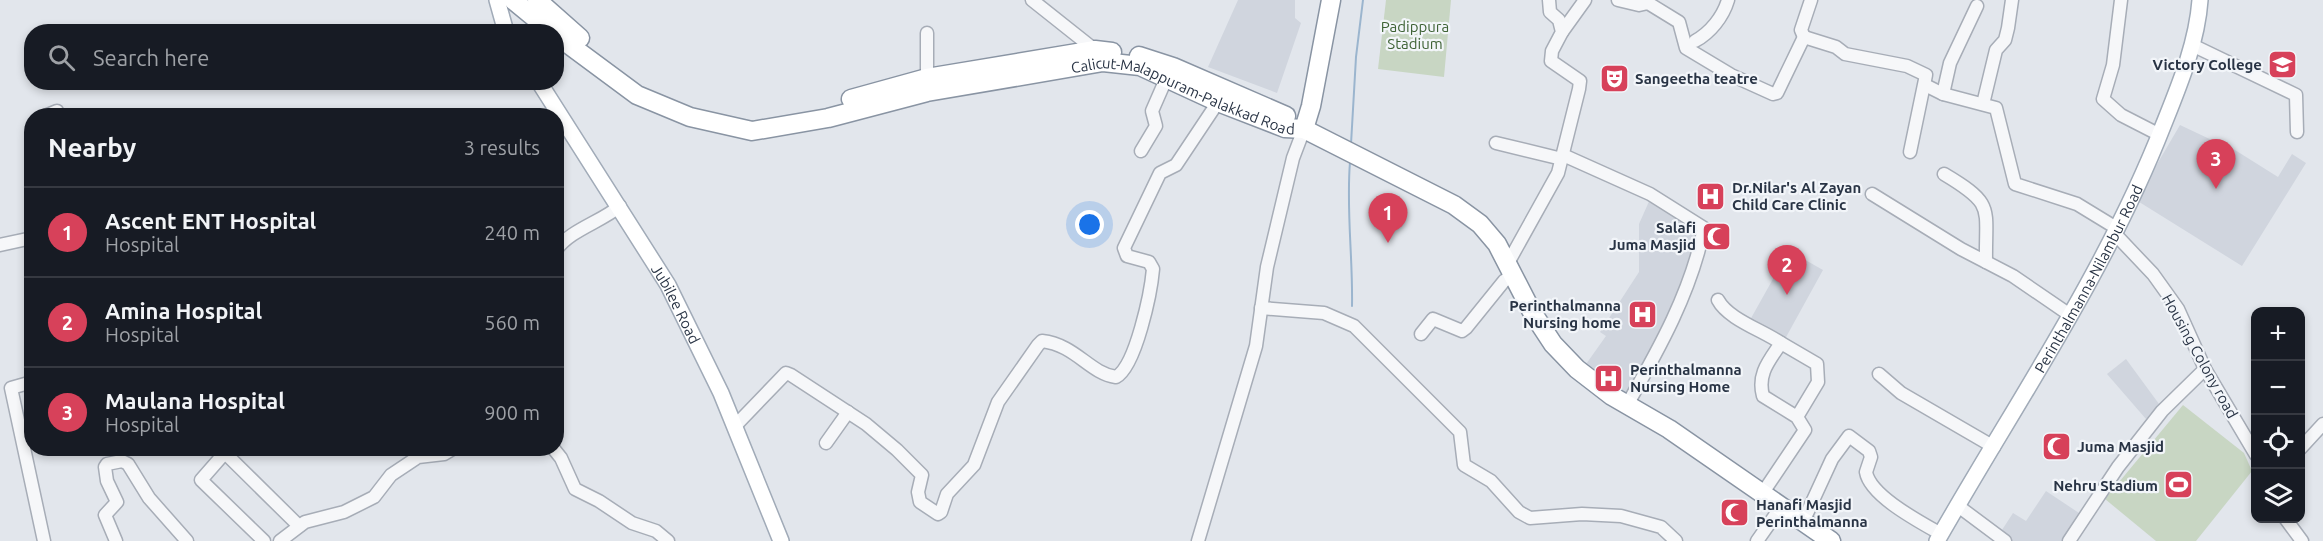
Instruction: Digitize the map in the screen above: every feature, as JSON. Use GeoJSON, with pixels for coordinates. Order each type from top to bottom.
{"type":"FeatureCollection","features":[{"type":"Feature","properties":{"kind":"highway"},"geometry":{"type":"LineString","coordinates":[[513,0],[542,24]]}},
{"type":"Feature","properties":{"kind":"highway"},"geometry":{"type":"LineString","coordinates":[[537,0],[563,24]]}},
{"type":"Feature","properties":{"kind":"highway"},"geometry":{"type":"LineString","coordinates":[[564,25],[623,72],[658,93],[704,110],[748,119],[814,110],[927,78],[1095,50],[1128,53],[1143,63],[1173,67],[1288,117],[1304,129],[1313,97],[1331,0]]}},
{"type":"Feature","properties":{"kind":"highway","name":"Calicut-Malappuram-Palakkad Road"},"geometry":{"type":"LineString","coordinates":[[564,41],[637,95],[690,117],[752,131],[828,118],[927,92],[1103,62],[1143,63],[1166,79],[1218,102],[1285,128],[1304,129],[1454,205],[1480,225],[1497,244],[1532,312],[1553,344],[1577,369],[1627,405],[1669,429],[1830,541]]}},
{"type":"Feature","properties":{"kind":"main road"},"geometry":{"type":"LineString","coordinates":[[497,0],[504,24]]}},
{"type":"Feature","properties":{"kind":"main road","name":"Perinthalmanna-Nilambur Road"},"geometry":{"type":"LineString","coordinates":[[1939,538],[1994,447],[2116,232],[2160,135],[2192,45],[2200,0]]}},
{"type":"Feature","properties":{"kind":"main road","name":"Jubilee Road"},"geometry":{"type":"LineString","coordinates":[[544,90],[556,108]]}},
{"type":"Feature","properties":{"kind":"main road","name":"Jubilee Road"},"geometry":{"type":"LineString","coordinates":[[564,120],[668,285],[735,426],[781,541]]}},
{"type":"Feature","properties":{"kind":"street"},"geometry":{"type":"LineString","coordinates":[[1032,0],[1095,50]]}},
{"type":"Feature","properties":{"kind":"street"},"geometry":{"type":"LineString","coordinates":[[1549,0],[1550,12],[1559,20],[1562,32]]}},
{"type":"Feature","properties":{"kind":"street"},"geometry":{"type":"LineString","coordinates":[[1421,334],[1433,319],[1462,331],[1504,281],[1511,269],[1558,173],[1580,81],[1551,61],[1552,51],[1562,32],[1585,0]]}},
{"type":"Feature","properties":{"kind":"street"},"geometry":{"type":"LineString","coordinates":[[1618,0],[1639,5],[1648,3],[1658,9],[1679,22],[1686,48],[1731,75],[1773,94],[1777,93],[1787,75],[1804,37],[1801,30],[1811,0]]}},
{"type":"Feature","properties":{"kind":"street"},"geometry":{"type":"LineString","coordinates":[[1695,41],[1705,36],[1724,15],[1728,0]]}},
{"type":"Feature","properties":{"kind":"street"},"geometry":{"type":"LineString","coordinates":[[1925,85],[1943,94],[1983,104],[1996,50],[2005,40],[2012,0]]}},
{"type":"Feature","properties":{"kind":"street"},"geometry":{"type":"LineString","coordinates":[[2121,0],[2113,65],[2103,99],[2121,115],[2160,135]]}},
{"type":"Feature","properties":{"kind":"street"},"geometry":{"type":"LineString","coordinates":[[1943,94],[1950,63],[1977,6]]}},
{"type":"Feature","properties":{"kind":"street"},"geometry":{"type":"LineString","coordinates":[[927,33],[927,78]]}},
{"type":"Feature","properties":{"kind":"street"},"geometry":{"type":"LineString","coordinates":[[1804,37],[1836,47],[1845,54],[1880,59],[1922,71],[1926,75],[1910,152]]}},
{"type":"Feature","properties":{"kind":"street"},"geometry":{"type":"LineString","coordinates":[[2192,45],[2296,95],[2297,132]]}},
{"type":"Feature","properties":{"kind":"street"},"geometry":{"type":"LineString","coordinates":[[1142,151],[1156,126],[1152,111],[1166,79]]}},
{"type":"Feature","properties":{"kind":"street"},"geometry":{"type":"LineString","coordinates":[[735,426],[786,373],[848,412],[897,450],[920,472],[918,496],[920,502],[938,514],[941,512],[947,494],[974,465],[998,402],[1042,341],[1054,343],[1082,357],[1109,376],[1116,377],[1127,368],[1140,328],[1153,269],[1149,262],[1127,256],[1124,248],[1160,173],[1176,165],[1218,102]]}},
{"type":"Feature","properties":{"kind":"street","name":"Housing Colony road"},"geometry":{"type":"LineString","coordinates":[[1983,104],[1996,108],[1999,115],[2003,143],[2015,184],[2077,204],[2116,232],[2153,274],[2178,309],[2205,369],[2251,447]]}},
{"type":"Feature","properties":{"kind":"street"},"geometry":{"type":"LineString","coordinates":[[1198,541],[1256,345],[1275,234],[1293,158],[1304,129]]}},
{"type":"Feature","properties":{"kind":"street"},"geometry":{"type":"LineString","coordinates":[[1496,143],[1562,157],[1650,194],[1704,228],[1698,256],[1663,344],[1627,405]]}},
{"type":"Feature","properties":{"kind":"street"},"geometry":{"type":"LineString","coordinates":[[1944,174],[1966,188],[1983,204],[1987,219],[1986,262]]}},
{"type":"Feature","properties":{"kind":"street"},"geometry":{"type":"LineString","coordinates":[[1872,194],[2013,276],[2070,315]]}},
{"type":"Feature","properties":{"kind":"street"},"geometry":{"type":"LineString","coordinates":[[564,242],[570,236],[606,217],[620,206]]}},
{"type":"Feature","properties":{"kind":"street"},"geometry":{"type":"LineString","coordinates":[[0,245],[24,240]]}},
{"type":"Feature","properties":{"kind":"street"},"geometry":{"type":"LineString","coordinates":[[1718,300],[1726,312],[1759,328],[1817,364],[1818,382],[1797,417]]}},
{"type":"Feature","properties":{"kind":"street"},"geometry":{"type":"LineString","coordinates":[[1261,308],[1324,313],[1354,326],[1460,432],[1464,465],[1491,481],[1519,512],[1530,518],[1582,514],[1621,516],[1661,528],[1677,541]]}},
{"type":"Feature","properties":{"kind":"street"},"geometry":{"type":"LineString","coordinates":[[1762,494],[1805,430],[1797,417],[1763,396],[1760,387],[1761,375],[1781,343]]}},
{"type":"Feature","properties":{"kind":"street"},"geometry":{"type":"LineString","coordinates":[[2068,541],[2118,467],[2162,411],[2205,369]]}},
{"type":"Feature","properties":{"kind":"street"},"geometry":{"type":"LineString","coordinates":[[1879,374],[1901,393],[1994,447]]}},
{"type":"Feature","properties":{"kind":"street"},"geometry":{"type":"LineString","coordinates":[[24,384],[11,388],[24,448]]}},
{"type":"Feature","properties":{"kind":"street"},"geometry":{"type":"LineString","coordinates":[[826,443],[848,412]]}},
{"type":"Feature","properties":{"kind":"street"},"geometry":{"type":"LineString","coordinates":[[2305,444],[2323,424]]}},
{"type":"Feature","properties":{"kind":"street"},"geometry":{"type":"LineString","coordinates":[[1803,522],[1832,459],[1849,436],[1869,451],[1871,457],[1866,471],[1874,488],[1939,538]]}},
{"type":"Feature","properties":{"kind":"street"},"geometry":{"type":"LineString","coordinates":[[26,456],[44,541]]}},
{"type":"Feature","properties":{"kind":"street"},"geometry":{"type":"LineString","coordinates":[[223,456],[201,480],[264,541]]}},
{"type":"Feature","properties":{"kind":"street"},"geometry":{"type":"LineString","coordinates":[[232,456],[299,526]]}},
{"type":"Feature","properties":{"kind":"street"},"geometry":{"type":"LineString","coordinates":[[280,541],[305,522],[344,512],[374,497],[391,475],[418,457],[427,456]]}},
{"type":"Feature","properties":{"kind":"street"},"geometry":{"type":"LineString","coordinates":[[559,456],[575,489],[599,501],[632,523],[656,531],[668,541]]}},
{"type":"Feature","properties":{"kind":"street"},"geometry":{"type":"LineString","coordinates":[[116,541],[105,515],[117,502],[107,481],[105,465],[123,461],[128,464],[149,498],[187,541]]}},
{"type":"Feature","properties":{"kind":"street"},"geometry":{"type":"LineString","coordinates":[[1958,506],[2005,541]]}},
{"type":"Feature","properties":{"kind":"street"},"geometry":{"type":"LineString","coordinates":[[1757,541],[1781,507]]}},
{"type":"Feature","properties":{"kind":"street"},"geometry":{"type":"LineString","coordinates":[[2288,523],[2302,541]]}},
{"type":"Feature","properties":{"kind":"shaded area"},"geometry":{"type":"Polygon","coordinates":[[[1238,0],[1295,0],[1295,18],[1301,23],[1277,93],[1208,67],[1238,0]]]}},
{"type":"Feature","properties":{"kind":"shaded area"},"geometry":{"type":"Polygon","coordinates":[[[2180,125],[2216,142],[2219,140],[2278,177],[2292,154],[2306,163],[2242,266],[2136,200],[2180,125]]]}},
{"type":"Feature","properties":{"kind":"shaded area","name":"Perinthalmanna Nursing home"},"geometry":{"type":"Polygon","coordinates":[[[1651,197],[1702,231],[1697,256],[1627,401],[1584,367],[1606,336],[1600,332],[1639,272],[1639,224],[1651,197]]]}},
{"type":"Feature","properties":{"kind":"shaded area"},"geometry":{"type":"Polygon","coordinates":[[[1784,248],[1823,270],[1785,339],[1750,320],[1778,270],[1773,267],[1784,248]]]}},
{"type":"Feature","properties":{"kind":"shaded area"},"geometry":{"type":"Polygon","coordinates":[[[2126,359],[2159,404],[2146,419],[2107,374],[2126,359]]]}},
{"type":"Feature","properties":{"kind":"shaded area"},"geometry":{"type":"Polygon","coordinates":[[[2046,491],[2082,515],[2065,541],[2012,541],[2000,533],[2013,513],[2026,521],[2046,491]]]}},
{"type":"Feature","properties":{"kind":"green space","name":"Padippura Stadium"},"geometry":{"type":"Polygon","coordinates":[[[1386,0],[1451,0],[1444,77],[1378,69],[1386,0]]]}},
{"type":"Feature","properties":{"kind":"green space","name":"Nehru Stadium"},"geometry":{"type":"Polygon","coordinates":[[[2183,405],[2244,453],[2251,469],[2251,472],[2196,541],[2156,541],[2105,499],[2183,405]]]}},
{"type":"Feature","properties":{"kind":"waterway"},"geometry":{"type":"LineString","coordinates":[[1351,144],[1356,57],[1363,0]]}},
{"type":"Feature","properties":{"kind":"waterway"},"geometry":{"type":"LineString","coordinates":[[1350,162],[1352,306]]}},
{"type":"Feature","properties":{"kind":"place","name":"Victory College"},"geometry":{"type":"Point","coordinates":[2283,64]}},
{"type":"Feature","properties":{"kind":"place","name":"Sangeetha teatre"},"geometry":{"type":"Point","coordinates":[1614,78]}},
{"type":"Feature","properties":{"kind":"place","name":"Maulana Hospital"},"geometry":{"type":"Point","coordinates":[2216,189]}},
{"type":"Feature","properties":{"kind":"place","name":"Dr.Nilar's Al Zayan Child Care Clinic"},"geometry":{"type":"Point","coordinates":[1711,196]}},
{"type":"Feature","properties":{"kind":"place","name":"Salafi Juma Masjid"},"geometry":{"type":"Point","coordinates":[1717,236]}},
{"type":"Feature","properties":{"kind":"place","name":"Ascent ENT Hospital"},"geometry":{"type":"Point","coordinates":[1388,243]}},
{"type":"Feature","properties":{"kind":"place","name":"Amina Hospital"},"geometry":{"type":"Point","coordinates":[1787,295]}},
{"type":"Feature","properties":{"kind":"place","name":"Perinthalmanna Nursing home"},"geometry":{"type":"Point","coordinates":[1642,314]}},
{"type":"Feature","properties":{"kind":"place","name":"Perinthalmanna Nursing Home"},"geometry":{"type":"Point","coordinates":[1609,378]}},
{"type":"Feature","properties":{"kind":"place","name":"Juma Masjid"},"geometry":{"type":"Point","coordinates":[2056,446]}},
{"type":"Feature","properties":{"kind":"place","name":"Nehru Stadium"},"geometry":{"type":"Point","coordinates":[2179,485]}},
{"type":"Feature","properties":{"kind":"place","name":"Hanafi Masjid Perinthalmanna"},"geometry":{"type":"Point","coordinates":[1735,513]}}]}
